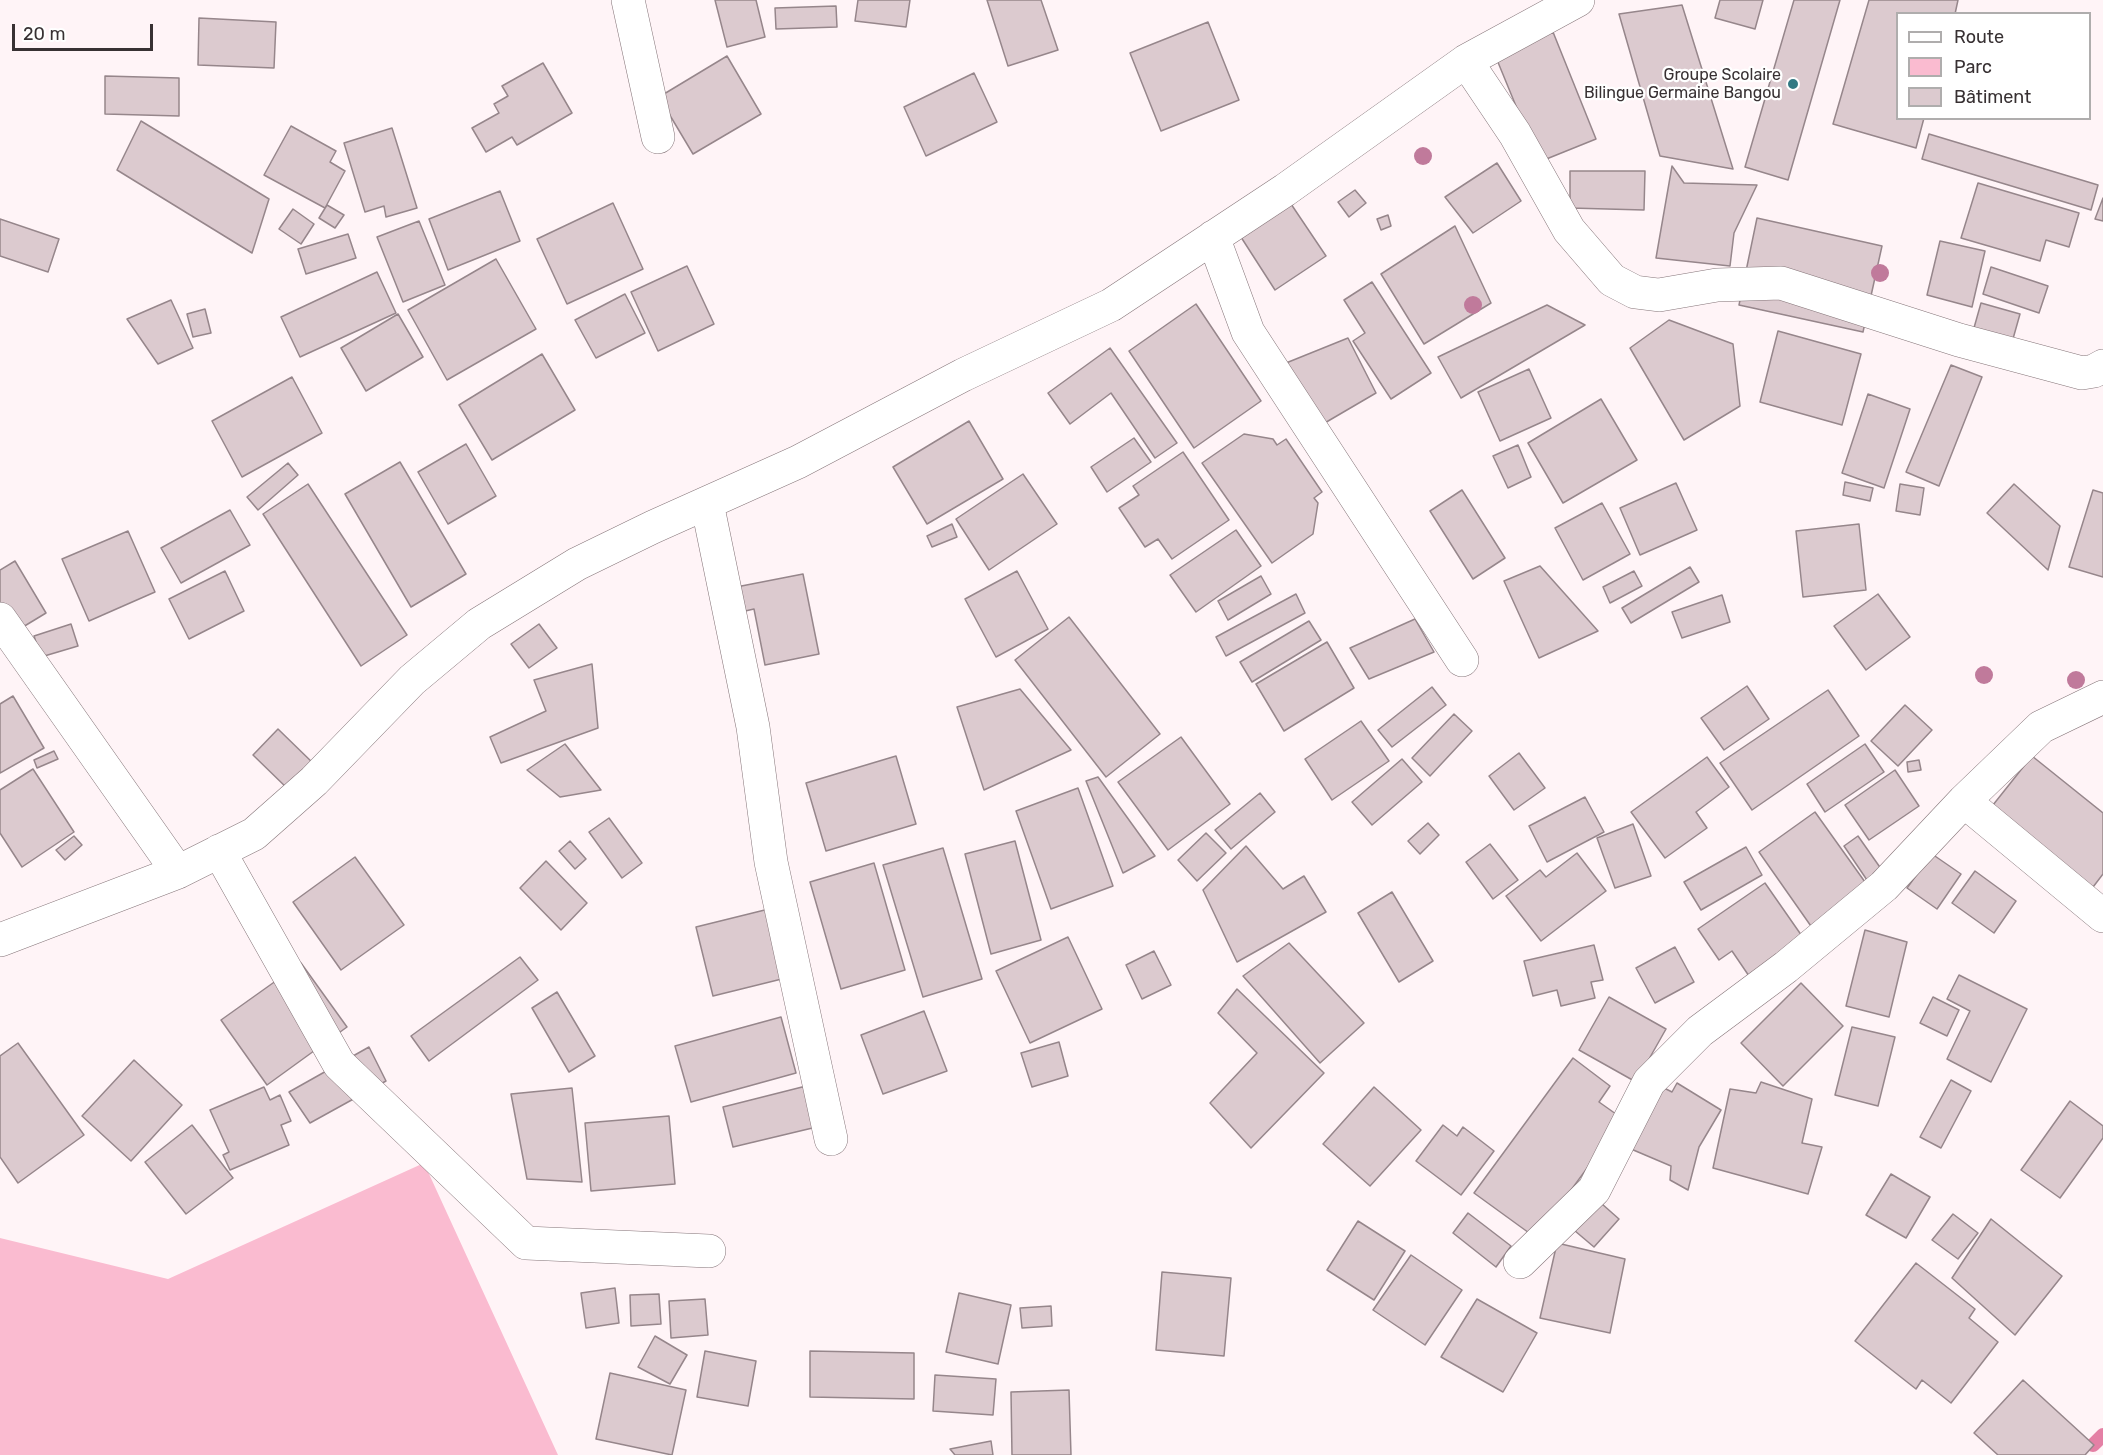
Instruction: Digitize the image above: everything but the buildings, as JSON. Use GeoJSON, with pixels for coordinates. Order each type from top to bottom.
{"type":"FeatureCollection","features":[{"type":"Feature","properties":{"kind":"street"},"geometry":{"type":"LineString","coordinates":[[628,0],[658,137]]}},
{"type":"Feature","properties":{"kind":"street"},"geometry":{"type":"LineString","coordinates":[[0,940],[178,872],[254,834],[314,781],[411,680],[479,624],[576,564],[798,462],[963,375],[1111,305],[1285,190],[1466,61],[1578,0]]}},
{"type":"Feature","properties":{"kind":"street"},"geometry":{"type":"LineString","coordinates":[[1466,61],[1515,134],[1569,230],[1612,280],[1635,292],[1659,295],[1716,285],[1781,283],[1959,340],[2082,373],[2094,371],[2103,366]]}},
{"type":"Feature","properties":{"kind":"street"},"geometry":{"type":"LineString","coordinates":[[1213,237],[1248,332],[1462,660]]}},
{"type":"Feature","properties":{"kind":"street"},"geometry":{"type":"LineString","coordinates":[[707,503],[753,726],[771,862],[831,1138]]}},
{"type":"Feature","properties":{"kind":"street"},"geometry":{"type":"LineString","coordinates":[[0,619],[178,872]]}},
{"type":"Feature","properties":{"kind":"street"},"geometry":{"type":"LineString","coordinates":[[1520,1262],[1594,1190],[1649,1082],[1700,1031],[1786,967],[1884,886],[1964,801],[2042,727],[2103,697]]}},
{"type":"Feature","properties":{"kind":"street"},"geometry":{"type":"LineString","coordinates":[[1964,801],[2103,916]]}},
{"type":"Feature","properties":{"kind":"street"},"geometry":{"type":"LineString","coordinates":[[219,851],[339,1064],[526,1243],[708,1251]]}},
{"type":"Feature","properties":{"kind":"green space"},"geometry":{"type":"Polygon","coordinates":[[[424,1163],[558,1455],[0,1455],[0,1238],[168,1279],[424,1163]]]}},
{"type":"Feature","properties":{"kind":"waterway"},"geometry":{"type":"LineString","coordinates":[[2093,1445],[2103,1435]]}},
{"type":"Feature","properties":{"kind":"place","name":"Groupe Scolaire Bilingue Germaine Bangou"},"geometry":{"type":"Point","coordinates":[1793,84]}}]}
